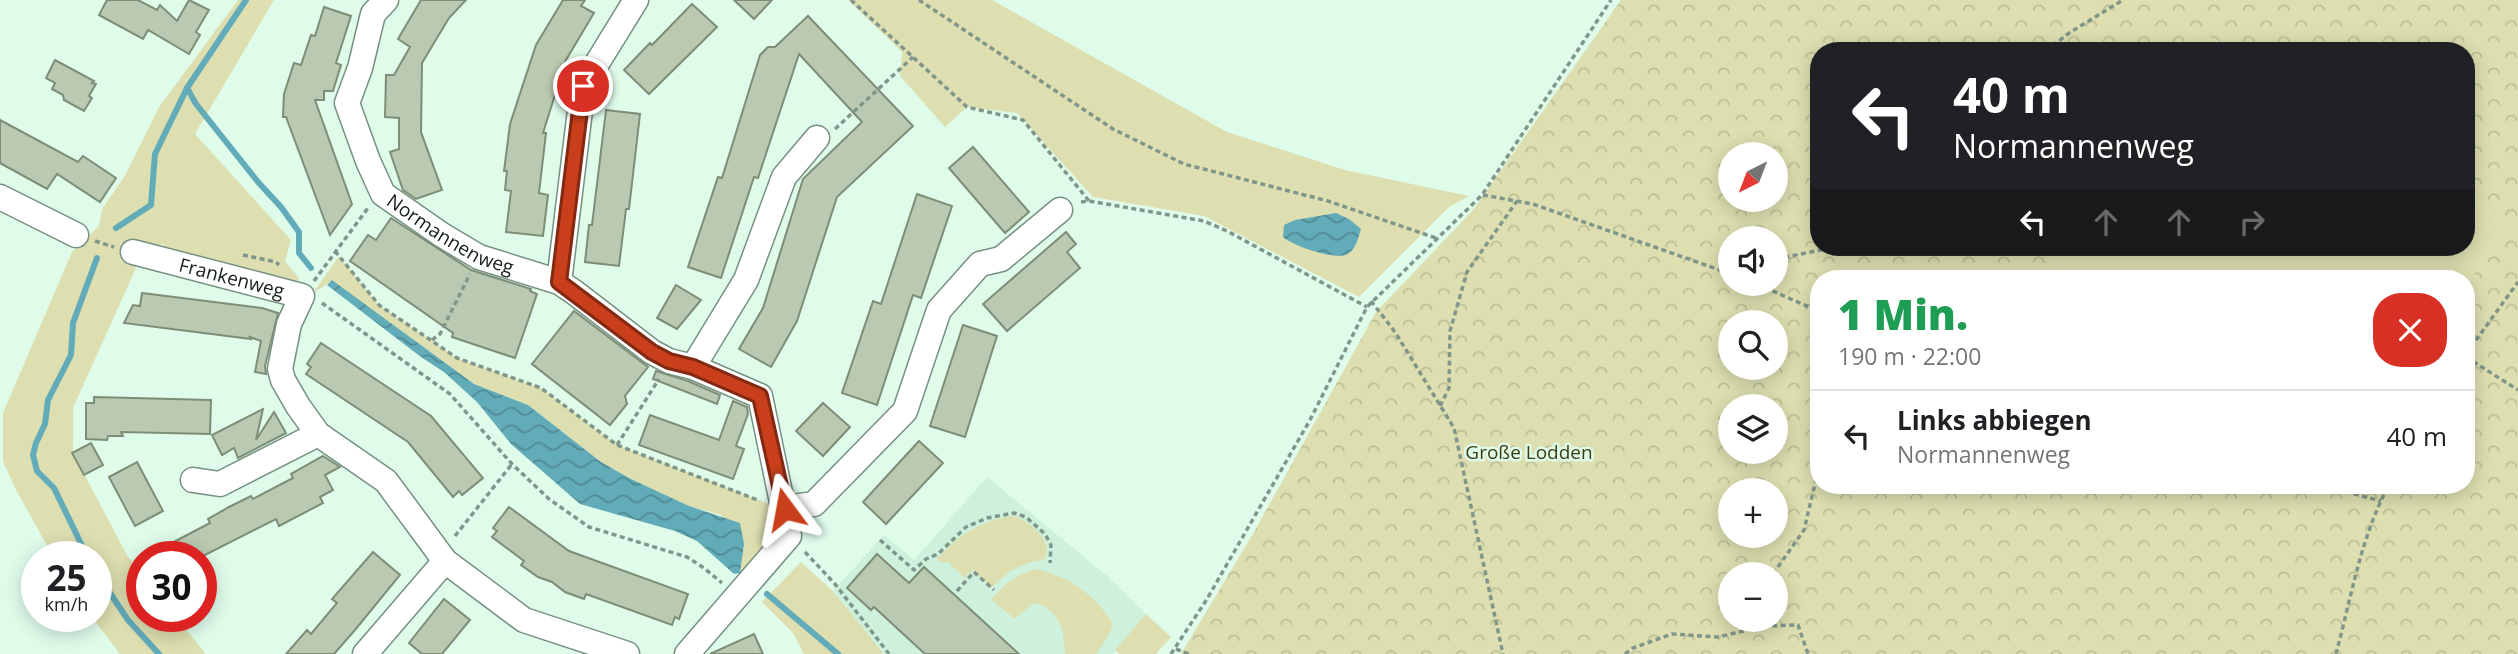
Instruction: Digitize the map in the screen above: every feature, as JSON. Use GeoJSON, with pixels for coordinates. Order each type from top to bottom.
{"type":"FeatureCollection","features":[{"type":"Feature","properties":{"kind":"street","name":"Normannenweg"},"geometry":{"type":"LineString","coordinates":[[386,0],[373,14],[360,68],[347,103],[383,194],[479,257],[559,282],[652,352],[760,396],[789,536]]}},
{"type":"Feature","properties":{"kind":"street"},"geometry":{"type":"LineString","coordinates":[[559,282],[583,86],[602,51],[636,0]]}},
{"type":"Feature","properties":{"kind":"street"},"geometry":{"type":"LineString","coordinates":[[681,364],[746,280],[784,177],[817,138]]}},
{"type":"Feature","properties":{"kind":"street"},"geometry":{"type":"LineString","coordinates":[[0,197],[76,235]]}},
{"type":"Feature","properties":{"kind":"street"},"geometry":{"type":"LineString","coordinates":[[785,509],[814,504],[905,411],[939,310],[980,264],[1001,259],[1060,210]]}},
{"type":"Feature","properties":{"kind":"street","name":"Frankenweg"},"geometry":{"type":"LineString","coordinates":[[133,252],[302,296],[289,324],[280,369],[283,380],[298,406],[318,434],[386,481],[445,561],[524,620],[595,649],[627,654]]}},
{"type":"Feature","properties":{"kind":"street"},"geometry":{"type":"LineString","coordinates":[[193,480],[220,484],[318,434]]}},
{"type":"Feature","properties":{"kind":"street"},"geometry":{"type":"LineString","coordinates":[[687,654],[789,536]]}},
{"type":"Feature","properties":{"kind":"street"},"geometry":{"type":"LineString","coordinates":[[365,654],[445,561]]}},
{"type":"Feature","properties":{"kind":"path"},"geometry":{"type":"LineString","coordinates":[[851,0],[967,107],[1023,120],[1089,201]]}},
{"type":"Feature","properties":{"kind":"path"},"geometry":{"type":"LineString","coordinates":[[919,0],[1113,129],[1184,164],[1328,201],[1437,238]]}},
{"type":"Feature","properties":{"kind":"path"},"geometry":{"type":"LineString","coordinates":[[1171,654],[1214,587],[1310,420],[1371,301],[1482,195],[1611,0]]}},
{"type":"Feature","properties":{"kind":"path"},"geometry":{"type":"LineString","coordinates":[[2058,42],[2123,0]]}},
{"type":"Feature","properties":{"kind":"path"},"geometry":{"type":"LineString","coordinates":[[817,138],[839,126],[913,58]]}},
{"type":"Feature","properties":{"kind":"path"},"geometry":{"type":"LineString","coordinates":[[383,194],[371,204],[302,296],[318,301],[450,394],[512,464],[549,499],[589,527],[687,557],[736,596]]}},
{"type":"Feature","properties":{"kind":"path"},"geometry":{"type":"LineString","coordinates":[[1482,195],[1533,204],[1718,269]]}},
{"type":"Feature","properties":{"kind":"path"},"geometry":{"type":"LineString","coordinates":[[1060,210],[1074,203],[1089,201],[1204,221],[1367,307]]}},
{"type":"Feature","properties":{"kind":"path"},"geometry":{"type":"LineString","coordinates":[[1440,406],[1449,388],[1450,331],[1467,272],[1517,201]]}},
{"type":"Feature","properties":{"kind":"path"},"geometry":{"type":"LineString","coordinates":[[76,235],[133,252]]}},
{"type":"Feature","properties":{"kind":"path"},"geometry":{"type":"LineString","coordinates":[[335,251],[379,305],[457,358],[541,388],[617,445],[785,509]]}},
{"type":"Feature","properties":{"kind":"path"},"geometry":{"type":"LineString","coordinates":[[1788,257],[1810,252]]}},
{"type":"Feature","properties":{"kind":"path"},"geometry":{"type":"LineString","coordinates":[[432,341],[440,334],[479,257]]}},
{"type":"Feature","properties":{"kind":"path"},"geometry":{"type":"LineString","coordinates":[[2475,343],[2518,282]]}},
{"type":"Feature","properties":{"kind":"path"},"geometry":{"type":"LineString","coordinates":[[1783,296],[1810,308]]}},
{"type":"Feature","properties":{"kind":"path"},"geometry":{"type":"LineString","coordinates":[[1371,301],[1395,332],[1454,428],[1503,654]]}},
{"type":"Feature","properties":{"kind":"path"},"geometry":{"type":"LineString","coordinates":[[2475,362],[2518,390]]}},
{"type":"Feature","properties":{"kind":"path"},"geometry":{"type":"LineString","coordinates":[[617,445],[681,364]]}},
{"type":"Feature","properties":{"kind":"path"},"geometry":{"type":"LineString","coordinates":[[445,561],[451,542],[512,464]]}},
{"type":"Feature","properties":{"kind":"path"},"geometry":{"type":"LineString","coordinates":[[1781,562],[1804,530],[1813,494]]}},
{"type":"Feature","properties":{"kind":"path"},"geometry":{"type":"LineString","coordinates":[[2355,494],[2381,501]]}},
{"type":"Feature","properties":{"kind":"path"},"geometry":{"type":"LineString","coordinates":[[2336,654],[2358,572],[2384,494]]}},
{"type":"Feature","properties":{"kind":"path"},"geometry":{"type":"LineString","coordinates":[[880,540],[914,570],[926,559],[938,554],[966,527],[987,518],[1014,513],[1026,517],[1045,534],[1051,545],[1050,563]]}},
{"type":"Feature","properties":{"kind":"path"},"geometry":{"type":"LineString","coordinates":[[789,536],[835,584],[889,654]]}},
{"type":"Feature","properties":{"kind":"path"},"geometry":{"type":"LineString","coordinates":[[957,590],[974,572],[993,590]]}},
{"type":"Feature","properties":{"kind":"path"},"geometry":{"type":"LineString","coordinates":[[1788,625],[1798,625],[1808,654]]}},
{"type":"Feature","properties":{"kind":"path"},"geometry":{"type":"LineString","coordinates":[[1625,654],[1633,648],[1672,634],[1718,637],[1739,632]]}},
{"type":"Feature","properties":{"kind":"path"},"geometry":{"type":"LineString","coordinates":[[1176,649],[1189,654]]}},
{"type":"Feature","properties":{"kind":"shaded area"},"geometry":{"type":"Polygon","coordinates":[[[987,477],[1106,575],[1146,614],[1114,654],[884,654],[833,591],[884,535],[914,560],[987,477]]]}},
{"type":"Feature","properties":{"kind":"green space"},"geometry":{"type":"Polygon","coordinates":[[[238,0],[274,0],[195,134],[291,240],[285,261],[299,278],[296,285],[164,252],[164,244],[145,248],[73,408],[73,453],[126,553],[126,632],[188,632],[206,654],[120,654],[103,632],[112,632],[112,541],[45,541],[3,461],[3,413],[72,252],[99,226],[102,209],[126,174],[159,107],[238,0]]]}},
{"type":"Feature","properties":{"kind":"green space"},"geometry":{"type":"Polygon","coordinates":[[[848,0],[992,0],[1227,132],[1345,170],[1469,196],[1449,207],[1359,297],[1204,216],[1093,197],[1017,113],[967,107],[945,127],[900,76],[902,52],[848,0]]]}},
{"type":"Feature","properties":{"kind":"green space","name":"Große Lodden"},"geometry":{"type":"Polygon","coordinates":[[[1621,0],[2518,0],[2518,654],[1181,654],[1254,532],[1376,312],[1473,210],[1621,0]],[[2200,33],[2184,42],[1810,42],[1810,256],[2053,256],[2067,270],[1810,270],[1810,494],[2475,494],[2475,273],[2502,227],[2475,198],[2475,42],[2220,42],[2200,33]]]}},
{"type":"Feature","properties":{"kind":"green space"},"geometry":{"type":"Polygon","coordinates":[[[2200,33],[2220,42],[2184,42],[2200,33]]]}},
{"type":"Feature","properties":{"kind":"green space"},"geometry":{"type":"Polygon","coordinates":[[[2475,198],[2502,227],[2475,273],[2475,270],[2067,270],[2053,256],[2475,256],[2475,198]]]}},
{"type":"Feature","properties":{"kind":"green space"},"geometry":{"type":"Polygon","coordinates":[[[339,256],[379,305],[457,358],[541,388],[617,445],[769,504],[771,545],[740,573],[744,544],[721,515],[689,506],[601,462],[528,405],[474,384],[332,281],[313,293],[339,256]]]}},
{"type":"Feature","properties":{"kind":"green space"},"geometry":{"type":"Polygon","coordinates":[[[1015,516],[1028,523],[1044,539],[1047,553],[1044,560],[1015,569],[991,588],[972,570],[965,578],[947,561],[944,564],[937,559],[954,542],[981,525],[1015,516]]]}},
{"type":"Feature","properties":{"kind":"green space"},"geometry":{"type":"Polygon","coordinates":[[[801,562],[833,591],[884,654],[804,654],[793,633],[762,602],[801,562]]]}},
{"type":"Feature","properties":{"kind":"green space"},"geometry":{"type":"Polygon","coordinates":[[[1037,569],[1071,582],[1081,589],[1098,604],[1113,624],[1096,654],[1065,654],[1060,624],[1039,603],[1032,604],[1015,619],[991,600],[1011,580],[1037,569]]]}},
{"type":"Feature","properties":{"kind":"green space"},"geometry":{"type":"Polygon","coordinates":[[[1146,614],[1171,637],[1156,654],[1119,654],[1115,650],[1146,614]]]}},
{"type":"Feature","properties":{"kind":"water"},"geometry":{"type":"Polygon","coordinates":[[[1336,213],[1361,229],[1355,246],[1348,254],[1335,256],[1315,252],[1283,237],[1284,225],[1295,220],[1336,213]]]}},
{"type":"Feature","properties":{"kind":"water"},"geometry":{"type":"Polygon","coordinates":[[[332,280],[474,384],[528,405],[601,462],[689,506],[740,523],[744,544],[740,573],[734,574],[697,541],[675,531],[580,504],[511,444],[477,402],[444,372],[327,285],[332,280]]]}},
{"type":"Feature","properties":{"kind":"building"},"geometry":{"type":"Polygon","coordinates":[[[107,0],[138,0],[157,10],[160,5],[177,21],[189,0],[209,10],[196,32],[200,35],[189,54],[148,30],[143,39],[99,15],[107,0]]]}},
{"type":"Feature","properties":{"kind":"building"},"geometry":{"type":"Polygon","coordinates":[[[421,0],[466,0],[449,18],[422,63],[421,132],[442,190],[416,199],[403,190],[390,152],[399,149],[399,118],[385,117],[386,75],[394,75],[410,47],[398,39],[421,0]]]}},
{"type":"Feature","properties":{"kind":"building"},"geometry":{"type":"Polygon","coordinates":[[[563,0],[585,0],[581,6],[594,13],[566,60],[543,133],[546,133],[539,193],[548,195],[543,236],[506,232],[511,191],[505,190],[507,171],[504,171],[510,124],[536,45],[563,0]]]}},
{"type":"Feature","properties":{"kind":"building"},"geometry":{"type":"Polygon","coordinates":[[[734,0],[772,0],[754,19],[734,0]]]}},
{"type":"Feature","properties":{"kind":"building"},"geometry":{"type":"Polygon","coordinates":[[[692,4],[717,27],[649,94],[624,70],[692,4]]]}},
{"type":"Feature","properties":{"kind":"building"},"geometry":{"type":"Polygon","coordinates":[[[324,7],[351,16],[336,63],[341,65],[333,91],[324,91],[324,100],[315,100],[352,204],[330,235],[286,117],[283,117],[284,94],[294,63],[301,65],[311,35],[315,36],[324,7]]]}},
{"type":"Feature","properties":{"kind":"building"},"geometry":{"type":"Polygon","coordinates":[[[808,16],[913,126],[837,197],[797,321],[771,367],[739,349],[763,308],[803,179],[862,122],[799,54],[721,278],[688,267],[718,177],[722,178],[760,55],[768,47],[775,47],[808,16]]]}},
{"type":"Feature","properties":{"kind":"building"},"geometry":{"type":"Polygon","coordinates":[[[55,60],[96,84],[84,111],[64,100],[63,95],[52,89],[55,83],[46,78],[55,60]]]}},
{"type":"Feature","properties":{"kind":"building"},"geometry":{"type":"Polygon","coordinates":[[[606,110],[640,114],[629,209],[626,209],[619,266],[585,262],[606,110]]]}},
{"type":"Feature","properties":{"kind":"building"},"geometry":{"type":"Polygon","coordinates":[[[0,120],[78,162],[83,156],[116,178],[100,202],[57,174],[47,189],[0,163],[0,120]]]}},
{"type":"Feature","properties":{"kind":"building"},"geometry":{"type":"Polygon","coordinates":[[[973,147],[1029,212],[1005,233],[949,168],[973,147]]]}},
{"type":"Feature","properties":{"kind":"building"},"geometry":{"type":"Polygon","coordinates":[[[917,194],[952,206],[921,298],[913,295],[877,405],[842,393],[873,301],[881,304],[917,194]]]}},
{"type":"Feature","properties":{"kind":"building"},"geometry":{"type":"Polygon","coordinates":[[[391,218],[471,270],[531,289],[530,291],[537,294],[515,358],[452,337],[453,333],[350,261],[368,235],[376,240],[391,218]]]}},
{"type":"Feature","properties":{"kind":"building"},"geometry":{"type":"Polygon","coordinates":[[[1066,232],[1076,244],[1067,252],[1080,268],[1007,331],[983,304],[1066,232]]]}},
{"type":"Feature","properties":{"kind":"building"},"geometry":{"type":"Polygon","coordinates":[[[676,285],[701,300],[677,329],[657,318],[676,285]]]}},
{"type":"Feature","properties":{"kind":"building"},"geometry":{"type":"Polygon","coordinates":[[[142,293],[262,308],[278,313],[265,366],[266,374],[255,372],[261,341],[250,337],[251,339],[124,323],[133,305],[140,306],[142,293]]]}},
{"type":"Feature","properties":{"kind":"building"},"geometry":{"type":"Polygon","coordinates":[[[574,311],[648,367],[625,396],[627,404],[610,425],[532,364],[574,311]]]}},
{"type":"Feature","properties":{"kind":"building"},"geometry":{"type":"Polygon","coordinates":[[[963,325],[997,336],[965,437],[930,426],[963,325]]]}},
{"type":"Feature","properties":{"kind":"building"},"geometry":{"type":"Polygon","coordinates":[[[321,343],[431,416],[483,478],[462,495],[459,491],[453,497],[408,442],[306,374],[311,367],[307,364],[321,343]]]}},
{"type":"Feature","properties":{"kind":"building"},"geometry":{"type":"Polygon","coordinates":[[[656,371],[720,395],[717,404],[653,379],[656,371]]]}},
{"type":"Feature","properties":{"kind":"building"},"geometry":{"type":"Polygon","coordinates":[[[94,397],[211,400],[210,434],[121,432],[123,436],[108,436],[107,440],[86,439],[86,403],[94,403],[94,397]]]}},
{"type":"Feature","properties":{"kind":"building"},"geometry":{"type":"Polygon","coordinates":[[[733,401],[747,407],[748,414],[736,446],[744,449],[733,479],[639,445],[650,415],[719,440],[733,401]]]}},
{"type":"Feature","properties":{"kind":"building"},"geometry":{"type":"Polygon","coordinates":[[[823,403],[850,427],[823,456],[796,431],[823,403]]]}},
{"type":"Feature","properties":{"kind":"building"},"geometry":{"type":"Polygon","coordinates":[[[263,409],[256,440],[274,412],[286,433],[238,458],[234,448],[222,455],[212,435],[263,409]]]}},
{"type":"Feature","properties":{"kind":"building"},"geometry":{"type":"Polygon","coordinates":[[[919,441],[943,463],[886,524],[863,502],[919,441]]]}},
{"type":"Feature","properties":{"kind":"building"},"geometry":{"type":"Polygon","coordinates":[[[91,443],[103,465],[84,475],[72,453],[91,443]]]}},
{"type":"Feature","properties":{"kind":"building"},"geometry":{"type":"Polygon","coordinates":[[[323,456],[340,467],[325,475],[333,490],[320,497],[323,503],[279,526],[276,519],[217,549],[217,541],[176,541],[210,523],[208,519],[229,507],[251,496],[253,499],[293,478],[291,474],[323,456]]]}},
{"type":"Feature","properties":{"kind":"building"},"geometry":{"type":"Polygon","coordinates":[[[137,462],[163,511],[135,526],[109,477],[137,462]]]}},
{"type":"Feature","properties":{"kind":"building"},"geometry":{"type":"Polygon","coordinates":[[[509,507],[569,551],[688,594],[679,619],[675,617],[672,625],[586,594],[584,599],[538,577],[521,565],[524,561],[492,537],[497,531],[493,528],[509,507]]]}},
{"type":"Feature","properties":{"kind":"building"},"geometry":{"type":"Polygon","coordinates":[[[373,552],[400,575],[355,630],[334,654],[286,654],[307,630],[311,634],[337,603],[332,599],[373,552]]]}},
{"type":"Feature","properties":{"kind":"building"},"geometry":{"type":"Polygon","coordinates":[[[877,554],[909,583],[924,567],[1019,654],[925,654],[874,607],[871,610],[847,588],[877,554]]]}},
{"type":"Feature","properties":{"kind":"building"},"geometry":{"type":"Polygon","coordinates":[[[444,599],[470,620],[442,654],[422,654],[409,643],[444,599]]]}},
{"type":"Feature","properties":{"kind":"building"},"geometry":{"type":"Polygon","coordinates":[[[754,634],[763,654],[710,654],[754,634]]]}},
{"type":"Feature","properties":{"kind":"waterway"},"geometry":{"type":"LineString","coordinates":[[116,228],[151,205],[155,154],[187,88],[246,0]]}},
{"type":"Feature","properties":{"kind":"waterway"},"geometry":{"type":"LineString","coordinates":[[187,88],[196,104],[299,232],[299,253],[311,268]]}},
{"type":"Feature","properties":{"kind":"waterway"},"geometry":{"type":"LineString","coordinates":[[80,541],[54,488],[37,471],[33,455],[45,424],[48,400],[71,355],[73,323],[97,258]]}},
{"type":"Feature","properties":{"kind":"waterway"},"geometry":{"type":"LineString","coordinates":[[767,594],[838,654]]}},
{"type":"Feature","properties":{"kind":"waterway"},"geometry":{"type":"LineString","coordinates":[[112,596],[128,620],[159,654]]}},
{"type":"Feature","properties":{"kind":"route"},"geometry":{"type":"LineString","coordinates":[[583,86],[559,282],[652,352],[760,396],[785,509]]}}]}
